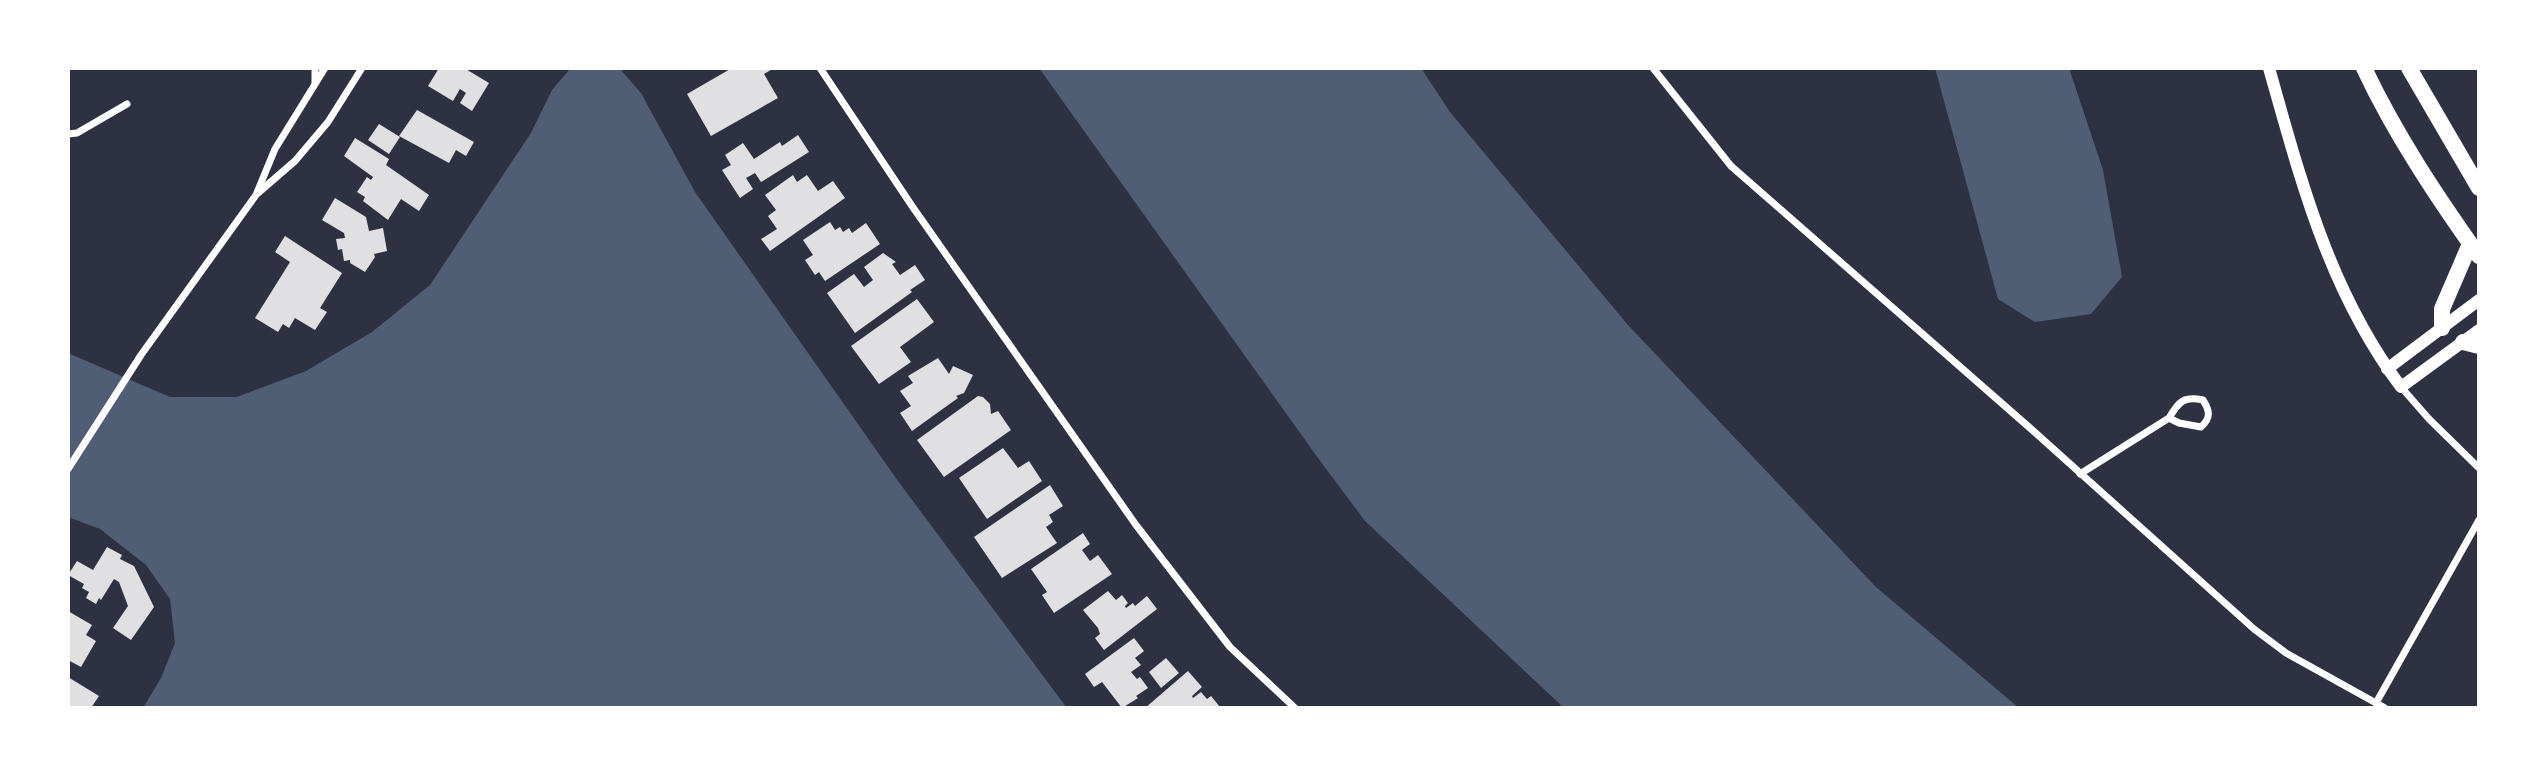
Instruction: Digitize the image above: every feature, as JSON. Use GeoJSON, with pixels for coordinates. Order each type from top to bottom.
{"type":"FeatureCollection","features":[{"type":"Feature","properties":{"kind":"main road"},"geometry":{"type":"LineString","coordinates":[[2364,68],[2398,131],[2474,250],[2442,309],[2442,328]]}},
{"type":"Feature","properties":{"kind":"main road"},"geometry":{"type":"LineString","coordinates":[[2409,68],[2479,188]]}},
{"type":"Feature","properties":{"kind":"street"},"geometry":{"type":"LineString","coordinates":[[314,84],[315,68]]}},
{"type":"Feature","properties":{"kind":"street"},"geometry":{"type":"LineString","coordinates":[[256,195],[275,149],[325,68]]}},
{"type":"Feature","properties":{"kind":"street"},"geometry":{"type":"LineString","coordinates":[[68,469],[141,355],[256,195],[295,161],[320,132],[362,68]]}},
{"type":"Feature","properties":{"kind":"street"},"geometry":{"type":"LineString","coordinates":[[820,68],[912,206],[1136,525],[1230,647],[1295,708]]}},
{"type":"Feature","properties":{"kind":"street"},"geometry":{"type":"LineString","coordinates":[[1653,68],[1731,166],[2264,637],[2286,653],[2385,708]]}},
{"type":"Feature","properties":{"kind":"street"},"geometry":{"type":"LineString","coordinates":[[2269,68],[2305,192],[2328,258],[2348,301],[2387,369],[2401,387],[2479,468]]}},
{"type":"Feature","properties":{"kind":"street"},"geometry":{"type":"LineString","coordinates":[[68,134],[77,133],[127,104]]}},
{"type":"Feature","properties":{"kind":"street"},"geometry":{"type":"LineString","coordinates":[[2387,369],[2479,300]]}},
{"type":"Feature","properties":{"kind":"street"},"geometry":{"type":"LineString","coordinates":[[2401,387],[2471,344],[2479,330]]}},
{"type":"Feature","properties":{"kind":"street"},"geometry":{"type":"LineString","coordinates":[[2080,474],[2169,418],[2177,404],[2190,398],[2203,400],[2209,410],[2207,421],[2201,427],[2179,423],[2169,418]]}},
{"type":"Feature","properties":{"kind":"street"},"geometry":{"type":"LineString","coordinates":[[2375,702],[2479,520]]}},
{"type":"Feature","properties":{"kind":"water"},"geometry":{"type":"Polygon","coordinates":[[[1039,68],[1421,68],[1450,112],[1628,325],[1876,587],[2019,708],[1564,708],[1365,521],[1039,68]]]}},
{"type":"Feature","properties":{"kind":"water"},"geometry":{"type":"Polygon","coordinates":[[[1935,68],[2069,68],[2103,170],[2122,277],[2091,314],[2035,322],[1998,299],[1935,68]]]}},
{"type":"Feature","properties":{"kind":"water"},"geometry":{"type":"Polygon","coordinates":[[[570,69],[621,70],[641,93],[695,192],[898,481],[1067,708],[143,708],[161,678],[175,643],[170,599],[146,565],[100,529],[68,517],[68,353],[170,397],[237,397],[306,371],[372,332],[430,285],[531,133],[552,90],[570,69]]]}},
{"type":"Feature","properties":{"kind":"building"},"geometry":{"type":"Polygon","coordinates":[[[439,68],[464,68],[489,83],[472,111],[460,103],[466,93],[460,89],[453,101],[428,86],[439,68]]]}},
{"type":"Feature","properties":{"kind":"building"},"geometry":{"type":"Polygon","coordinates":[[[732,68],[774,68],[764,74],[778,98],[711,136],[687,94],[732,68]]]}},
{"type":"Feature","properties":{"kind":"building"},"geometry":{"type":"Polygon","coordinates":[[[417,110],[474,142],[466,156],[456,150],[449,163],[399,136],[417,110]]]}},
{"type":"Feature","properties":{"kind":"building"},"geometry":{"type":"Polygon","coordinates":[[[379,124],[400,137],[389,154],[368,140],[379,124]]]}},
{"type":"Feature","properties":{"kind":"building"},"geometry":{"type":"Polygon","coordinates":[[[798,135],[809,152],[761,182],[755,173],[746,178],[753,189],[740,198],[722,170],[731,165],[725,155],[743,143],[754,159],[780,142],[782,146],[798,135]]]}},
{"type":"Feature","properties":{"kind":"building"},"geometry":{"type":"Polygon","coordinates":[[[355,138],[389,159],[386,165],[429,195],[419,211],[401,199],[388,220],[363,201],[365,197],[357,192],[367,177],[371,180],[373,177],[344,156],[355,138]]]}},
{"type":"Feature","properties":{"kind":"building"},"geometry":{"type":"Polygon","coordinates":[[[793,175],[797,182],[807,175],[818,191],[833,181],[845,198],[770,251],[761,239],[777,229],[768,216],[776,210],[765,195],[793,175]]]}},
{"type":"Feature","properties":{"kind":"building"},"geometry":{"type":"Polygon","coordinates":[[[335,198],[366,217],[369,231],[383,228],[387,251],[374,254],[375,257],[365,272],[350,263],[350,260],[344,261],[342,249],[338,250],[336,239],[345,238],[344,233],[322,220],[335,198]]]}},
{"type":"Feature","properties":{"kind":"building"},"geometry":{"type":"Polygon","coordinates":[[[830,222],[835,230],[840,227],[843,232],[849,228],[852,233],[866,223],[880,244],[825,281],[819,272],[815,275],[805,260],[813,255],[803,240],[830,222]]]}},
{"type":"Feature","properties":{"kind":"building"},"geometry":{"type":"Polygon","coordinates":[[[285,236],[342,273],[320,308],[327,312],[315,330],[295,318],[289,328],[283,324],[278,332],[255,318],[290,262],[275,252],[285,236]]]}},
{"type":"Feature","properties":{"kind":"building"},"geometry":{"type":"Polygon","coordinates":[[[883,253],[896,262],[892,264],[900,275],[915,265],[925,280],[855,333],[827,293],[854,274],[864,287],[873,280],[864,267],[883,253]]]}},
{"type":"Feature","properties":{"kind":"building"},"geometry":{"type":"Polygon","coordinates":[[[917,299],[934,322],[900,347],[911,362],[879,384],[851,346],[917,299]]]}},
{"type":"Feature","properties":{"kind":"building"},"geometry":{"type":"Polygon","coordinates":[[[938,358],[949,374],[953,366],[973,375],[964,393],[956,396],[958,398],[912,431],[900,413],[911,406],[900,391],[913,383],[908,376],[938,358]]]}},
{"type":"Feature","properties":{"kind":"building"},"geometry":{"type":"Polygon","coordinates":[[[978,396],[990,404],[991,414],[998,411],[1011,430],[944,477],[917,440],[978,396]]]}},
{"type":"Feature","properties":{"kind":"building"},"geometry":{"type":"Polygon","coordinates":[[[1003,448],[1018,468],[1029,461],[1042,481],[987,519],[959,478],[1003,448]]]}},
{"type":"Feature","properties":{"kind":"building"},"geometry":{"type":"Polygon","coordinates":[[[1050,485],[1063,506],[1049,515],[1053,522],[1046,527],[1057,543],[1002,578],[974,537],[1050,485]]]}},
{"type":"Feature","properties":{"kind":"building"},"geometry":{"type":"Polygon","coordinates":[[[1083,533],[1090,544],[1082,550],[1090,561],[1098,555],[1112,574],[1054,613],[1042,595],[1047,592],[1031,569],[1083,533]]]}},
{"type":"Feature","properties":{"kind":"building"},"geometry":{"type":"Polygon","coordinates":[[[107,547],[122,555],[120,559],[134,566],[154,607],[131,640],[113,628],[128,606],[119,582],[114,579],[96,604],[86,598],[89,592],[82,588],[84,584],[68,575],[77,561],[93,570],[107,547]]]}},
{"type":"Feature","properties":{"kind":"building"},"geometry":{"type":"Polygon","coordinates":[[[1108,591],[1116,600],[1122,595],[1128,603],[1126,608],[1133,603],[1135,606],[1147,596],[1157,609],[1104,650],[1095,638],[1100,634],[1098,628],[1083,610],[1108,591]]]}},
{"type":"Feature","properties":{"kind":"building"},"geometry":{"type":"Polygon","coordinates":[[[68,611],[92,625],[86,635],[96,641],[81,667],[68,660],[68,611]]]}},
{"type":"Feature","properties":{"kind":"building"},"geometry":{"type":"Polygon","coordinates":[[[1134,638],[1144,651],[1135,658],[1141,665],[1131,672],[1137,679],[1140,677],[1148,688],[1122,708],[1102,682],[1094,687],[1085,674],[1134,638]]]}},
{"type":"Feature","properties":{"kind":"building"},"geometry":{"type":"Polygon","coordinates":[[[1166,658],[1179,673],[1161,688],[1149,672],[1166,658]]]}},
{"type":"Feature","properties":{"kind":"building"},"geometry":{"type":"Polygon","coordinates":[[[1188,671],[1202,687],[1193,698],[1201,692],[1207,699],[1211,696],[1220,707],[1145,708],[1188,671]]]}},
{"type":"Feature","properties":{"kind":"building"},"geometry":{"type":"Polygon","coordinates":[[[68,677],[99,696],[91,708],[68,708],[68,677]]]}}]}
